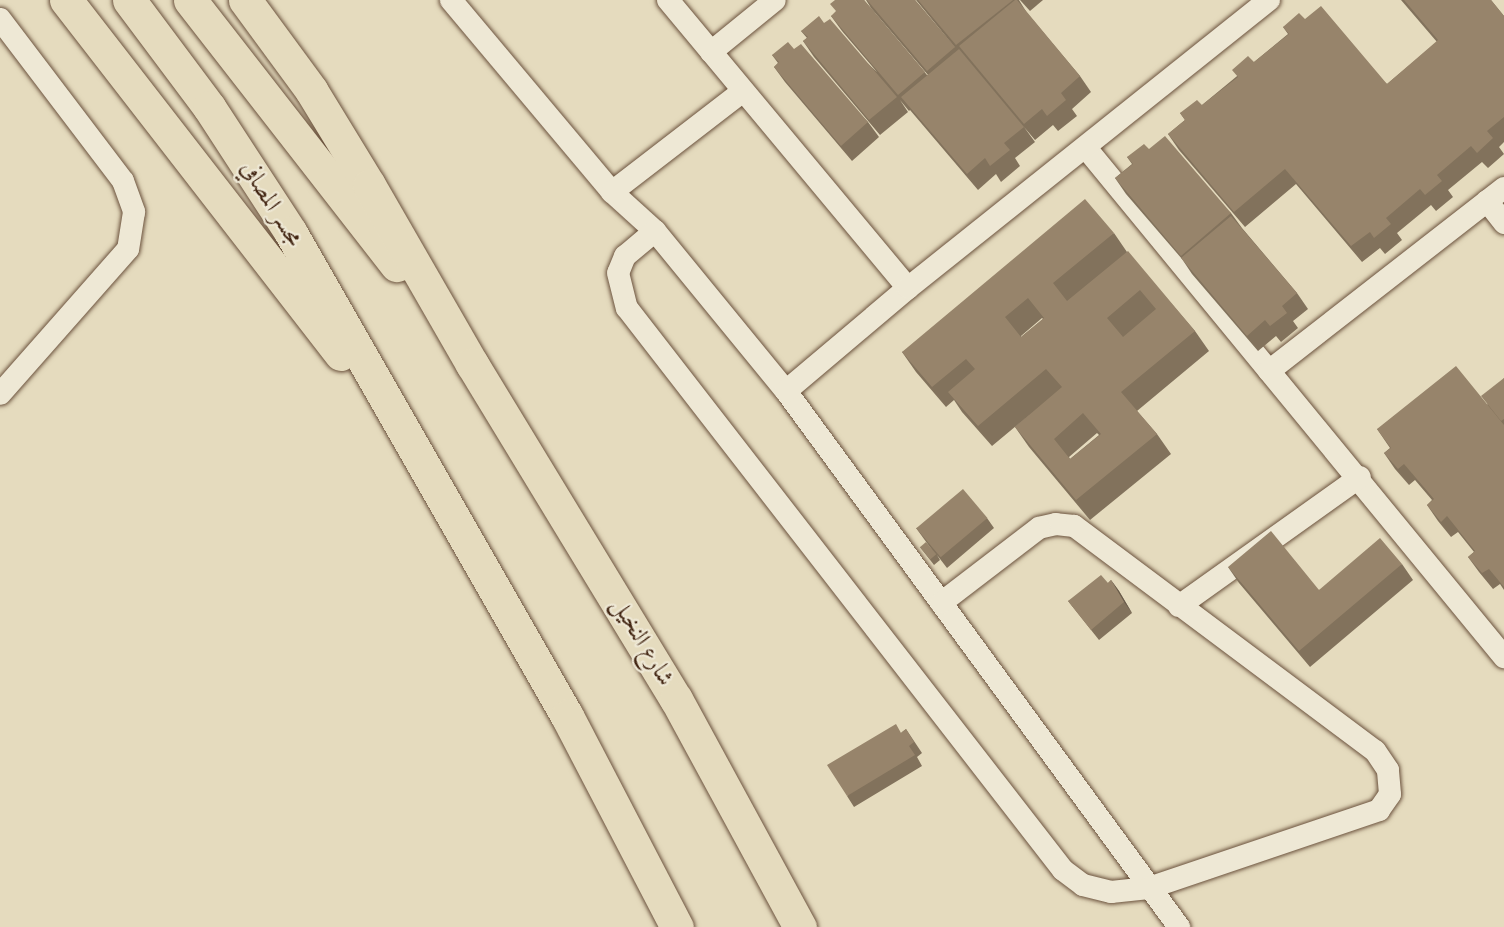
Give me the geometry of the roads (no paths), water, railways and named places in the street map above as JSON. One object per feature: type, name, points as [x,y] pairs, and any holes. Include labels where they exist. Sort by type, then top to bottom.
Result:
[{"type":"highway","points":[[66,0],[281,282],[395,421],[567,716],[677,927]]},
{"type":"highway","name":"مجسر المصافي","points":[[129,0],[209,107],[291,233],[395,421]]},
{"type":"highway","points":[[190,0],[472,364]]},
{"type":"highway","points":[[246,0],[311,90],[472,364]]},
{"type":"highway","name":"شارع النخيل","points":[[472,364],[676,699],[800,927]]},
{"type":"street","points":[[451,0],[612,192],[655,231],[786,391],[1179,927]]},
{"type":"street","points":[[668,0],[908,288]]},
{"type":"street","points":[[711,52],[775,0]]},
{"type":"street","points":[[786,391],[908,288],[1086,148],[1260,2]]},
{"type":"street","points":[[0,19],[123,181],[134,212],[128,249],[0,394]]},
{"type":"street","points":[[612,192],[743,91]]},
{"type":"street","points":[[1086,148],[1269,371],[1360,477],[1504,657]]},
{"type":"street","points":[[1269,371],[1495,194],[1504,223]]},
{"type":"street","points":[[655,231],[625,256],[618,273],[619,290],[627,308],[1063,870],[1083,885],[1111,892],[1149,888],[1379,810],[1390,794],[1388,770],[1375,751],[1074,526],[1056,524],[1040,528],[941,603]]},
{"type":"street","points":[[1179,606],[1360,477]]}]
